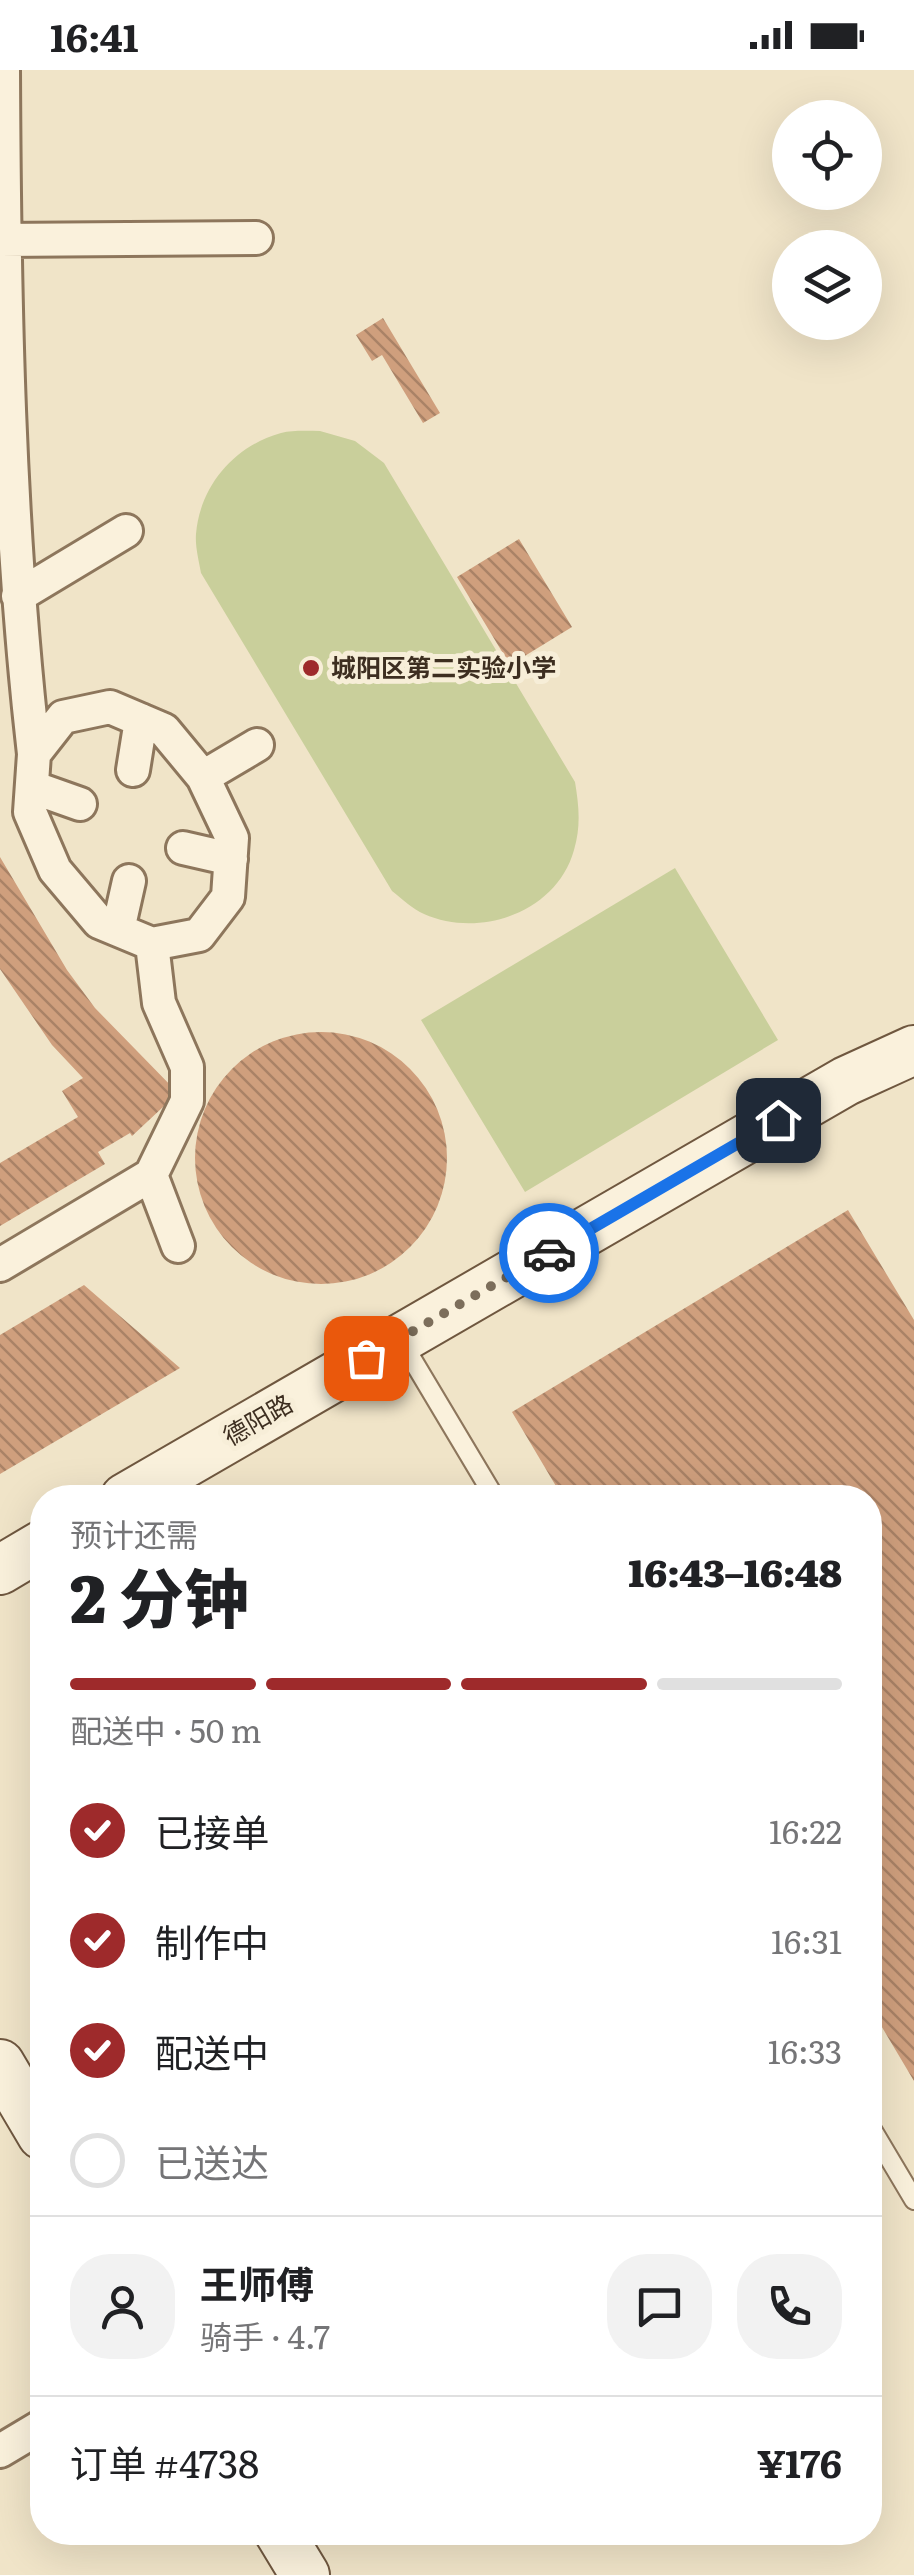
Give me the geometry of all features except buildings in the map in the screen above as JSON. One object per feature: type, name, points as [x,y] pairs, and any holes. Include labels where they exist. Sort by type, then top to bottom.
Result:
[{"type":"street","points":[[3,70],[6,478],[33,771],[30,812],[56,870],[99,922],[152,944],[200,935],[228,897],[232,838],[204,777],[164,730],[110,707],[63,716],[33,771]]},
{"type":"street","points":[[2,240],[256,238]]},
{"type":"street","points":[[18,596],[126,530]]},
{"type":"street","points":[[134,770],[140,720]]},
{"type":"street","points":[[204,777],[257,746]]},
{"type":"street","points":[[33,771],[80,804]]},
{"type":"street","points":[[183,848],[231,860]]},
{"type":"street","points":[[118,930],[129,881]]},
{"type":"street","points":[[0,1265],[151,1175],[187,1101],[187,1068],[159,1002],[152,944]]},
{"type":"street","name":"德阳路","points":[[147,1485],[846,1081],[914,1050]]},
{"type":"street","points":[[151,1175],[178,1246]]},
{"type":"street","points":[[0,1570],[30,1552]]},
{"type":"street","points":[[0,2064],[30,2115]]},
{"type":"street","points":[[0,2451],[30,2433]]},
{"type":"street","points":[[287,2545],[304,2575]]},
{"type":"lane","points":[[400,1338],[487,1485]]},
{"type":"lane","points":[[882,2146],[914,2200]]},
{"type":"green space","points":[[320,431],[355,441],[384,463],[575,782],[578,833],[565,872],[551,890],[514,915],[492,921],[446,921],[420,912],[392,891],[201,573],[196,539],[199,516],[222,470],[264,439],[286,432]]},
{"type":"green space","points":[[675,868],[778,1040],[525,1192],[421,1020]]},
{"type":"way so far","points":[[366,1358],[549,1253]]},
{"type":"place","name":"城阳区第二实验小学","points":[[311,668]]},
{"type":"route","points":[[549,1253],[778,1120]]}]
